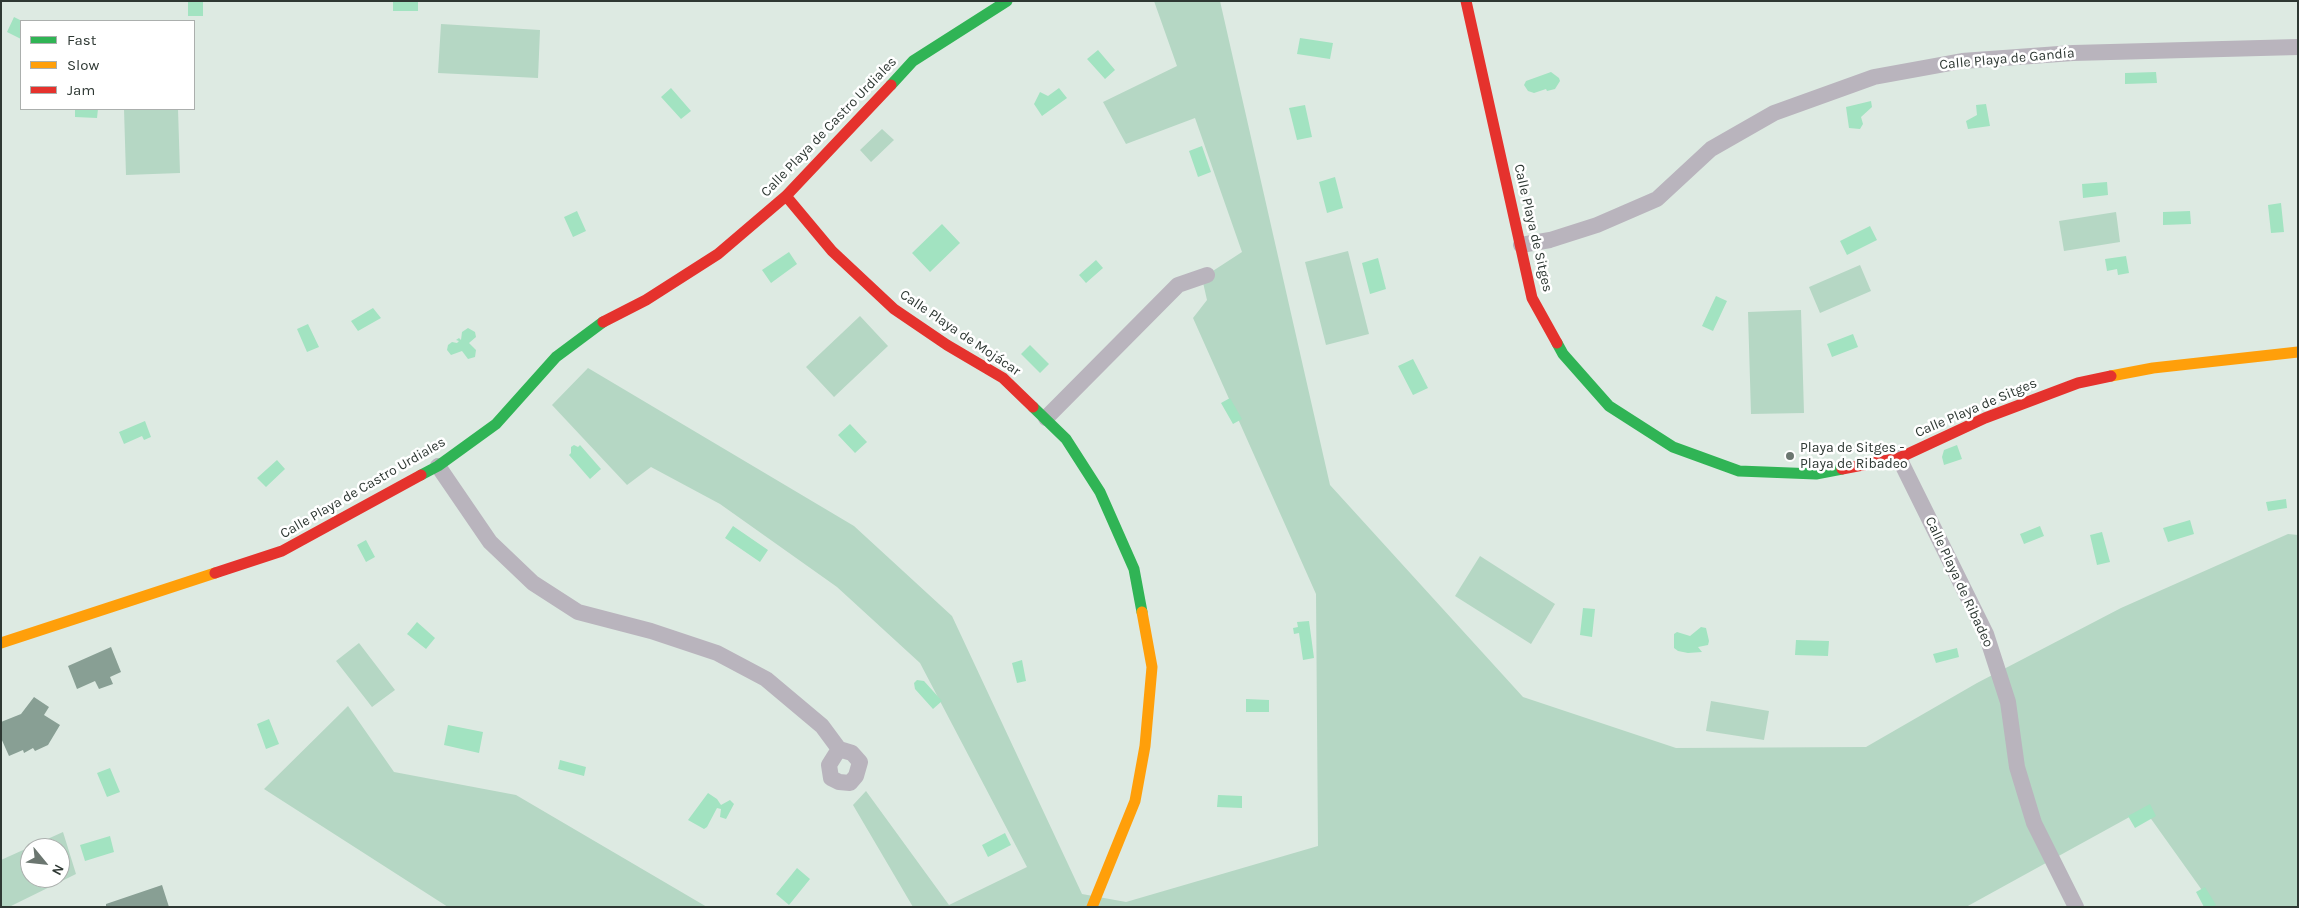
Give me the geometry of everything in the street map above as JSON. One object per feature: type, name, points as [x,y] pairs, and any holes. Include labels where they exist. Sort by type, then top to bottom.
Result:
[{"type":"street","name":"Calle Playa de Castro Urdiales","points":[[1,643],[282,551],[438,466],[496,424],[556,357],[602,322],[646,300],[718,254],[786,196],[913,61],[1007,1]]},
{"type":"street","name":"Calle Playa de Sitges","points":[[1466,1],[1532,298],[1563,354],[1609,406],[1673,447],[1739,471],[1816,474],[1899,458],[1985,418],[2078,383],[2153,368],[2298,352]]},
{"type":"street","name":"Calle Playa de Gandía","points":[[1521,245],[1550,240],[1597,225],[1657,199],[1711,149],[1774,113],[1874,78],[1962,61],[2073,53],[2298,47]]},
{"type":"street","name":"Calle Playa de Mojácar","points":[[786,196],[832,251],[894,309],[947,345],[1003,378],[1066,439],[1100,492],[1134,569],[1152,667],[1145,746],[1135,801],[1092,907]]},
{"type":"street","points":[[1046,418],[1178,285],[1207,275]]},
{"type":"street","name":"Calle Playa de Ribadeo","points":[[1899,458],[1986,634],[2008,702],[2017,767],[2034,823],[2076,907]]},
{"type":"street","points":[[438,466],[490,542],[533,583],[578,612],[651,631],[717,653],[766,679],[822,726],[839,750]]},
{"type":"shaded area","points":[[188,1],[203,1],[203,16],[188,16]]},
{"type":"shaded area","points":[[393,1],[418,1],[418,11],[393,11]]},
{"type":"shaded area","points":[[1154,1],[1220,1],[1330,485],[1523,697],[1676,748],[1866,747],[1977,683],[2121,608],[2288,534],[2298,535],[2298,907],[2214,907],[2144,809],[1966,907],[913,907],[853,805],[866,791],[949,905],[1027,867],[920,663],[837,587],[720,504],[651,467],[627,485],[552,405],[588,368],[854,526],[952,616],[1082,894],[1126,902],[1318,846],[1316,594],[1193,318],[1207,300],[1202,278],[1242,252],[1195,118],[1126,144],[1103,102],[1177,66]]},
{"type":"shaded area","points":[[14,17],[20,20],[20,38],[7,32]]},
{"type":"shaded area","points":[[441,24],[540,30],[538,78],[438,73]]},
{"type":"shaded area","points":[[1300,38],[1333,43],[1330,59],[1297,54]]},
{"type":"shaded area","points":[[1098,50],[1115,70],[1105,79],[1087,59]]},
{"type":"shaded area","points":[[1551,72],[1560,81],[1555,89],[1547,91],[1546,89],[1534,93],[1528,91],[1524,85],[1526,81]]},
{"type":"shaded area","points":[[2156,72],[2157,83],[2125,84],[2125,73]]},
{"type":"shaded area","points":[[671,88],[691,111],[681,119],[661,97]]},
{"type":"shaded area","points":[[1059,88],[1067,98],[1042,116],[1034,104],[1040,92],[1048,96]]},
{"type":"shaded area","points":[[1871,101],[1872,107],[1861,117],[1863,124],[1860,129],[1849,128],[1846,107]]},
{"type":"shaded area","points":[[1986,104],[1990,126],[1968,129],[1966,121],[1977,115],[1976,105]]},
{"type":"shaded area","points":[[1305,105],[1312,137],[1297,140],[1289,108]]},
{"type":"shaded area","points":[[75,110],[98,110],[97,118],[75,117]]},
{"type":"shaded area","points":[[124,110],[178,110],[180,173],[126,175]]},
{"type":"shaded area","points":[[882,129],[894,140],[871,162],[860,150]]},
{"type":"shaded area","points":[[1202,146],[1211,172],[1198,177],[1189,151]]},
{"type":"shaded area","points":[[1335,177],[1343,208],[1327,213],[1319,182]]},
{"type":"shaded area","points":[[2107,182],[2108,195],[2083,198],[2082,184]]},
{"type":"shaded area","points":[[2281,203],[2284,232],[2271,233],[2268,205]]},
{"type":"shaded area","points":[[577,211],[586,231],[573,237],[564,217]]},
{"type":"shaded area","points":[[2190,211],[2191,224],[2163,225],[2163,212]]},
{"type":"shaded area","points":[[2116,212],[2120,242],[2064,251],[2059,221]]},
{"type":"shaded area","points":[[942,224],[960,243],[930,272],[912,253]]},
{"type":"shaded area","points":[[1870,226],[1877,240],[1847,255],[1840,241]]},
{"type":"shaded area","points":[[1348,251],[1369,334],[1326,345],[1305,262]]},
{"type":"shaded area","points":[[789,252],[797,264],[771,283],[762,270]]},
{"type":"shaded area","points":[[2126,256],[2129,273],[2118,275],[2117,269],[2107,271],[2105,259]]},
{"type":"shaded area","points":[[1378,258],[1386,289],[1370,294],[1362,263]]},
{"type":"shaded area","points":[[1096,260],[1103,268],[1086,283],[1079,275]]},
{"type":"shaded area","points":[[1860,265],[1871,291],[1820,313],[1809,287]]},
{"type":"shaded area","points":[[1716,296],[1727,301],[1713,331],[1702,326]]},
{"type":"shaded area","points":[[373,308],[381,318],[358,331],[351,321]]},
{"type":"shaded area","points":[[1801,310],[1804,413],[1751,414],[1748,312]]},
{"type":"shaded area","points":[[860,316],[888,346],[834,397],[806,367]]},
{"type":"shaded area","points":[[308,324],[319,347],[307,352],[297,329]]},
{"type":"shaded area","points":[[468,328],[475,332],[476,337],[469,343],[476,350],[475,357],[468,359],[462,351],[451,355],[447,350],[448,345],[452,342],[457,343],[459,341],[456,340],[459,338],[461,340],[462,332]]},
{"type":"shaded area","points":[[1853,334],[1858,347],[1832,357],[1827,344]]},
{"type":"shaded area","points":[[1030,345],[1049,364],[1040,373],[1021,354]]},
{"type":"shaded area","points":[[1413,359],[1428,388],[1413,395],[1398,366]]},
{"type":"shaded area","points":[[1230,398],[1242,419],[1233,424],[1221,403]]},
{"type":"shaded area","points":[[145,421],[151,437],[144,440],[142,436],[124,444],[119,432]]},
{"type":"shaded area","points":[[850,424],[867,442],[855,453],[838,435]]},
{"type":"shaded area","points":[[574,445],[578,447],[580,445],[601,469],[590,479],[569,455],[571,447]]},
{"type":"shaded area","points":[[1957,445],[1962,459],[1944,465],[1942,457],[1944,450]]},
{"type":"shaded area","points":[[277,460],[285,469],[266,487],[257,478]]},
{"type":"shaded area","points":[[2286,499],[2287,508],[2268,511],[2266,502]]},
{"type":"shaded area","points":[[2190,520],[2194,534],[2168,542],[2163,528]]},
{"type":"shaded area","points":[[733,526],[768,550],[760,562],[725,538]]},
{"type":"shaded area","points":[[2040,526],[2044,536],[2024,544],[2020,534]]},
{"type":"shaded area","points":[[2102,532],[2110,562],[2097,565],[2090,535]]},
{"type":"shaded area","points":[[366,540],[375,557],[366,562],[357,545]]},
{"type":"shaded area","points":[[1480,556],[1555,604],[1531,644],[1455,596]]},
{"type":"shaded area","points":[[1583,608],[1595,609],[1592,637],[1580,635]]},
{"type":"shaded area","points":[[1309,621],[1314,658],[1303,660],[1299,633],[1294,634],[1293,628],[1298,627],[1297,622]]},
{"type":"shaded area","points":[[417,622],[435,638],[426,649],[407,634]]},
{"type":"shaded area","points":[[1701,627],[1706,628],[1709,641],[1708,645],[1698,647],[1702,652],[1688,653],[1674,648],[1674,634],[1677,632],[1690,636]]},
{"type":"shaded area","points":[[1796,640],[1829,641],[1828,656],[1795,655]]},
{"type":"shaded area","points":[[359,643],[395,690],[372,707],[336,661]]},
{"type":"shaded area","points":[[1957,648],[1959,657],[1936,663],[1933,654]]},
{"type":"shaded area","points":[[1022,660],[1026,681],[1017,683],[1012,663]]},
{"type":"shaded area","points":[[917,680],[924,681],[942,701],[933,709],[915,689],[914,683]]},
{"type":"shaded area","points":[[1246,699],[1269,700],[1269,712],[1246,712]]},
{"type":"shaded area","points":[[1711,701],[1769,711],[1764,740],[1706,731]]},
{"type":"shaded area","points":[[348,706],[394,772],[516,795],[707,907],[448,907],[264,789]]},
{"type":"shaded area","points":[[269,719],[279,744],[266,749],[257,724]]},
{"type":"shaded area","points":[[448,725],[483,732],[479,753],[444,745]]},
{"type":"shaded area","points":[[560,760],[586,767],[584,776],[558,769]]},
{"type":"shaded area","points":[[110,768],[120,792],[107,797],[97,773]]},
{"type":"shaded area","points":[[708,793],[717,799],[721,805],[730,800],[734,804],[726,819],[720,817],[721,809],[717,808],[704,829],[688,820]]},
{"type":"shaded area","points":[[1218,795],[1242,796],[1242,808],[1217,807]]},
{"type":"shaded area","points":[[2150,804],[2156,816],[2135,828],[2128,816]]},
{"type":"shaded area","points":[[63,832],[65,838],[50,838]]},
{"type":"shaded area","points":[[1005,833],[1011,845],[988,857],[982,845]]},
{"type":"shaded area","points":[[110,836],[114,852],[85,861],[80,845]]},
{"type":"shaded area","points":[[20,851],[20,888],[48,888],[9,907],[1,907],[1,860]]},
{"type":"shaded area","points":[[70,855],[76,874],[70,877]]},
{"type":"shaded area","points":[[797,868],[810,879],[789,905],[776,894]]},
{"type":"shaded area","points":[[2205,887],[2216,905],[2213,907],[2204,907],[2196,892]]},
{"type":"building","points":[[111,647],[121,672],[110,677],[113,684],[99,689],[95,681],[77,689],[68,666]]},
{"type":"building","points":[[34,697],[49,707],[44,715],[60,725],[48,745],[35,751],[33,748],[24,753],[23,750],[9,756],[1,738],[1,722],[21,714]]},
{"type":"building","points":[[162,885],[169,907],[106,907],[106,904]]},
{"type":"traffic: fast","points":[[891,85],[913,61],[1007,1]]},
{"type":"traffic: fast","points":[[421,475],[438,466],[496,424],[556,357],[603,322]]},
{"type":"traffic: fast","points":[[1557,343],[1563,354],[1609,406],[1673,447],[1739,471],[1816,474],[1842,469]]},
{"type":"traffic: fast","points":[[1033,407],[1066,439],[1100,492],[1134,569],[1142,612]]},
{"type":"traffic: slow","points":[[2111,376],[2153,368],[2298,352]]},
{"type":"traffic: slow","points":[[1,643],[215,573]]},
{"type":"traffic: slow","points":[[1092,907],[1135,801],[1145,746],[1152,667],[1142,612]]},
{"type":"traffic: jam","points":[[1466,1],[1532,298],[1557,343]]},
{"type":"traffic: jam","points":[[603,322],[646,300],[718,254],[786,196],[891,85]]},
{"type":"traffic: jam","points":[[786,196],[832,251],[894,309],[947,345],[1003,378],[1033,407]]},
{"type":"traffic: jam","points":[[1842,469],[1899,458],[1985,418],[2078,383],[2111,376]]},
{"type":"traffic: jam","points":[[215,573],[282,551],[421,475]]},
{"type":"place","name":"Playa de Sitges - Playa de Ribadeo","points":[[1790,456]]}]
